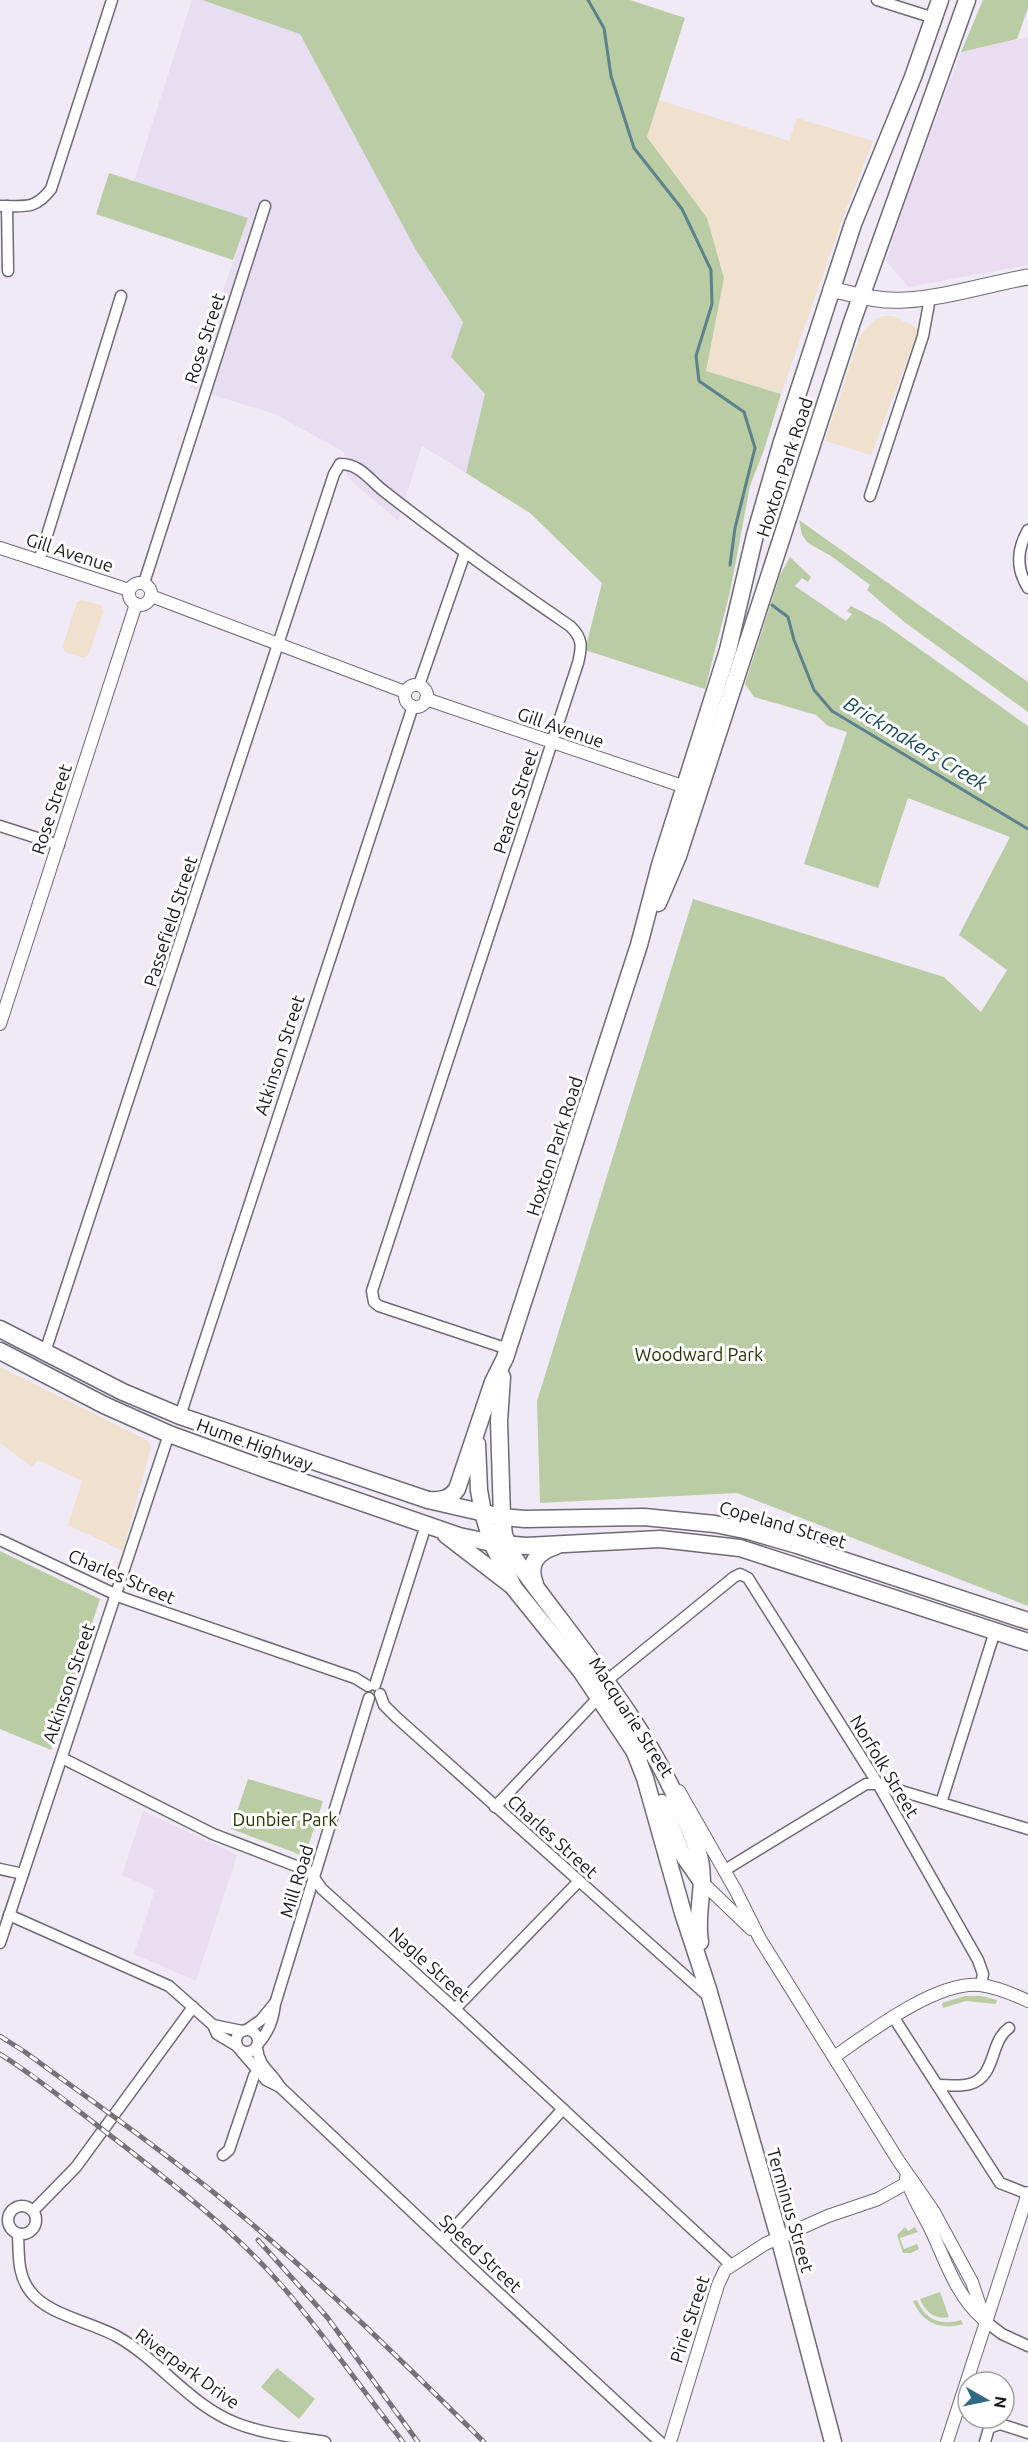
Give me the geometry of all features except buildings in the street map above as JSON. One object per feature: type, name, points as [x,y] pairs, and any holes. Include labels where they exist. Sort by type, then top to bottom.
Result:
[{"type":"main road","name":"Hoxton Park Road","points":[[695,791],[772,472],[853,224],[913,77],[940,0]]},
{"type":"main road","name":"Hoxton Park Road","points":[[428,1500],[442,1500],[456,1491],[483,1411],[506,1354],[639,945],[660,865],[695,791],[861,297],[967,0]]},
{"type":"main road","points":[[831,289],[861,297],[903,300],[930,297],[1028,277]]},
{"type":"main road","name":"Hume Highway","points":[[0,1329],[123,1392],[180,1416],[428,1500],[483,1513]]},
{"type":"main road","name":"Hume Highway","points":[[0,1351],[104,1405],[169,1434],[431,1527],[499,1543]]},
{"type":"main road","name":"Hoxton Park Road","points":[[499,1543],[502,1517],[499,1421],[506,1354]]},
{"type":"main road","name":"Hoxton Park Road","points":[[483,1411],[477,1450],[479,1490],[483,1513],[499,1543]]},
{"type":"main road","name":"Copeland Street","points":[[483,1513],[502,1517],[549,1520],[644,1517],[715,1524],[796,1545],[1028,1621]]},
{"type":"main road","points":[[431,1527],[514,1588]]},
{"type":"main road","name":"Copeland Street","points":[[499,1543],[560,1545],[660,1539],[740,1548],[1028,1642]]},
{"type":"main road","name":"Macquarie Street","points":[[499,1543],[514,1588],[602,1689],[656,1788],[681,1852],[702,1882]]},
{"type":"main road","name":"Macquarie Street","points":[[499,1543],[538,1591],[602,1689],[665,1773]]},
{"type":"main road","points":[[538,1591],[532,1574],[534,1561],[547,1549],[560,1545]]},
{"type":"main road","name":"Terminus Street","points":[[634,1749],[645,1778],[779,2237],[833,2442]]},
{"type":"main road","name":"Terminus Street","points":[[665,1773],[697,1847],[702,1882],[698,1927],[709,1994]]},
{"type":"street","points":[[8,271],[3,206],[30,205],[41,202],[51,189],[112,0]]},
{"type":"street","points":[[877,0],[934,18]]},
{"type":"street","name":"Rose Street","points":[[144,583],[266,206]]},
{"type":"street","points":[[39,561],[121,296]]},
{"type":"street","points":[[870,495],[923,336],[929,313],[930,297]]},
{"type":"street","name":"Pearce Street","points":[[325,501],[334,474],[340,464],[349,464],[361,469],[377,486],[465,554],[570,626],[581,640],[582,648],[552,744],[373,1285],[372,1296],[374,1302],[380,1306],[506,1354]]},
{"type":"street","name":"Passefield Street","points":[[45,1352],[325,501]]},
{"type":"street","points":[[1028,530],[1019,553],[1020,568],[1028,588]]},
{"type":"street","name":"Gill Avenue","points":[[0,548],[129,590]]},
{"type":"street","points":[[419,685],[465,554]]},
{"type":"street","points":[[137,583],[144,583],[150,589],[151,596],[144,604],[136,604],[129,597],[129,590],[137,583]]},
{"type":"street","points":[[151,596],[405,692]]},
{"type":"street","name":"Rose Street","points":[[0,1024],[136,604]]},
{"type":"street","points":[[405,692],[411,686],[419,685]]},
{"type":"street","points":[[405,692],[406,701],[413,706],[423,704],[426,699],[425,691],[419,685]]},
{"type":"street","name":"Gill Avenue","points":[[426,699],[552,744],[695,791]]},
{"type":"street","name":"Atkinson Street","points":[[180,1416],[413,706]]},
{"type":"street","points":[[0,826],[59,845]]},
{"type":"street","name":"Atkinson Street","points":[[0,1943],[169,1434]]},
{"type":"street","name":"Mill Road","points":[[258,2046],[273,2020],[274,2004],[373,1691],[431,1527]]},
{"type":"street","name":"Charles Street","points":[[0,1540],[117,1595],[354,1678],[373,1691],[396,1717],[495,1807],[709,1994]]},
{"type":"street","name":"Norfolk Street","points":[[602,1689],[734,1576],[740,1574],[748,1578],[878,1784],[978,1960],[983,1974],[981,1985]]},
{"type":"street","points":[[941,1803],[995,1631]]},
{"type":"street","points":[[495,1807],[602,1689]]},
{"type":"street","name":"Nagle Street","points":[[62,1758],[213,1834],[309,1871],[322,1889],[731,2265]]},
{"type":"street","name":"Macquarie Street","points":[[665,1773],[686,1801],[760,1939],[910,2181],[934,2212],[972,2282],[985,2321]]},
{"type":"street","points":[[725,1870],[866,1784],[878,1784],[1028,1829]]},
{"type":"street","points":[[0,1869],[23,1874]]},
{"type":"street","points":[[455,2009],[579,1881]]},
{"type":"street","name":"Macquarie Street","points":[[702,1882],[760,1939]]},
{"type":"street","name":"Speed Street","points":[[9,1915],[169,1986],[213,2025],[217,2034],[239,2049],[257,2072],[280,2087],[660,2442]]},
{"type":"street","points":[[834,2057],[938,1992],[959,1986],[981,1985],[1025,1999]]},
{"type":"street","name":"Mill Road","points":[[245,2030],[261,2020],[274,2004]]},
{"type":"street","points":[[33,2211],[76,2167],[193,2007]]},
{"type":"street","points":[[894,2018],[1000,2183],[1028,2193],[947,2442]]},
{"type":"street","points":[[213,2025],[245,2030]]},
{"type":"street","points":[[937,2085],[968,2085],[983,2076],[989,2068],[998,2041],[1009,2028]]},
{"type":"street","points":[[245,2030],[236,2038],[239,2049],[251,2052],[258,2046]]},
{"type":"street","name":"Speed Street","points":[[245,2030],[257,2034],[261,2065],[275,2077],[280,2087]]},
{"type":"street","points":[[224,2155],[229,2150],[257,2072]]},
{"type":"street","points":[[443,2241],[563,2109]]},
{"type":"street","name":"Pirie Street","points":[[670,2442],[718,2285],[725,2270],[779,2237],[828,2216],[878,2199],[910,2181]]},
{"type":"street","points":[[17,2206],[26,2206],[33,2211],[36,2219],[34,2228],[27,2233],[18,2234],[10,2229],[4,2213],[17,2206]]},
{"type":"street","name":"Riverpark Drive","points":[[18,2234],[20,2270],[31,2293],[43,2304],[91,2324],[134,2347],[222,2417],[250,2428],[325,2442]]},
{"type":"street","points":[[985,2321],[1000,2333],[1028,2346]]},
{"type":"street","points":[[985,2442],[989,2428],[1000,2424],[1028,2433]]},
{"type":"shaded area","points":[[192,0],[202,0],[300,33],[463,322],[451,357],[485,394],[466,473],[422,446],[398,521],[347,477],[344,452],[275,414],[190,388],[248,218],[134,181]]},
{"type":"shaded area","points":[[1028,37],[1028,265],[909,287],[886,261],[905,201],[961,52]]},
{"type":"shaded area","points":[[659,100],[789,141],[797,118],[873,141],[845,212],[781,394],[705,371],[724,278],[707,218],[647,137]]},
{"type":"shaded area","points":[[883,316],[893,316],[919,329],[871,455],[825,441],[860,335],[875,320]]},
{"type":"shaded area","points":[[82,600],[101,605],[103,612],[89,654],[83,658],[65,652],[63,646],[77,602]]},
{"type":"shaded area","points":[[0,1367],[148,1441],[151,1447],[123,1551],[68,1525],[82,1481],[38,1460],[32,1467],[0,1443]]},
{"type":"shaded area","points":[[143,1811],[237,1855],[196,1981],[134,1954],[155,1890],[122,1875]]},
{"type":"green space","points":[[202,0],[630,0],[685,18],[647,137],[707,218],[724,278],[706,371],[781,394],[750,486],[730,592],[705,689],[585,650],[602,583],[530,513],[466,473],[485,394],[451,357],[463,322],[416,250],[300,34]]},
{"type":"green space","points":[[983,0],[1028,0],[1028,8],[1017,39],[961,52]]},
{"type":"green space","points":[[109,173],[248,218],[233,260],[96,214]]},
{"type":"green space","points":[[799,520],[1028,682],[1028,712],[903,621],[867,590],[870,585],[831,556],[808,543],[802,535]]},
{"type":"green space","name":"Woodward Park","points":[[790,557],[811,577],[808,582],[802,578],[795,586],[846,621],[852,614],[847,611],[851,606],[883,623],[1028,726],[1028,1606],[737,1493],[540,1503],[537,1401],[693,899],[944,977],[981,1012],[1007,970],[959,935],[1010,837],[908,798],[878,888],[804,864],[847,732],[828,726],[816,715],[754,697],[745,684],[780,575]]},
{"type":"green space","points":[[0,1551],[100,1599],[51,1750],[0,1729]]},
{"type":"green space","name":"Dunbier Park","points":[[248,1779],[323,1801],[306,1853],[301,1855],[231,1829]]},
{"type":"green space","points":[[965,1996],[981,1996],[997,2000],[996,2004],[966,2001],[943,2008],[942,2003]]},
{"type":"green space","points":[[905,2227],[908,2231],[915,2227],[918,2232],[900,2238],[904,2249],[917,2244],[919,2249],[911,2253],[903,2253],[897,2235]]},
{"type":"green space","points":[[940,2292],[949,2317],[944,2318],[931,2314],[920,2299]]},
{"type":"green space","points":[[917,2300],[929,2317],[940,2322],[961,2320],[963,2324],[940,2326],[927,2320],[913,2301]]},
{"type":"green space","points":[[277,2368],[315,2399],[299,2419],[261,2387]]},
{"type":"waterway","name":"Brickmakers Creek","points":[[588,0],[604,28],[611,76],[634,148],[682,209],[711,270],[712,304],[696,356],[699,381],[744,412],[755,448],[735,528],[730,565]]},
{"type":"waterway","name":"Brickmakers Creek","points":[[772,605],[788,617],[794,640],[814,690],[832,711],[1028,829]]},
{"type":"railway","points":[[0,2036],[146,2140],[253,2225],[354,2316],[484,2442]]},
{"type":"railway","points":[[0,2054],[47,2087],[166,2179],[247,2248],[299,2306],[403,2442]]},
{"type":"railway","points":[[258,2240],[327,2317],[418,2442]]}]
